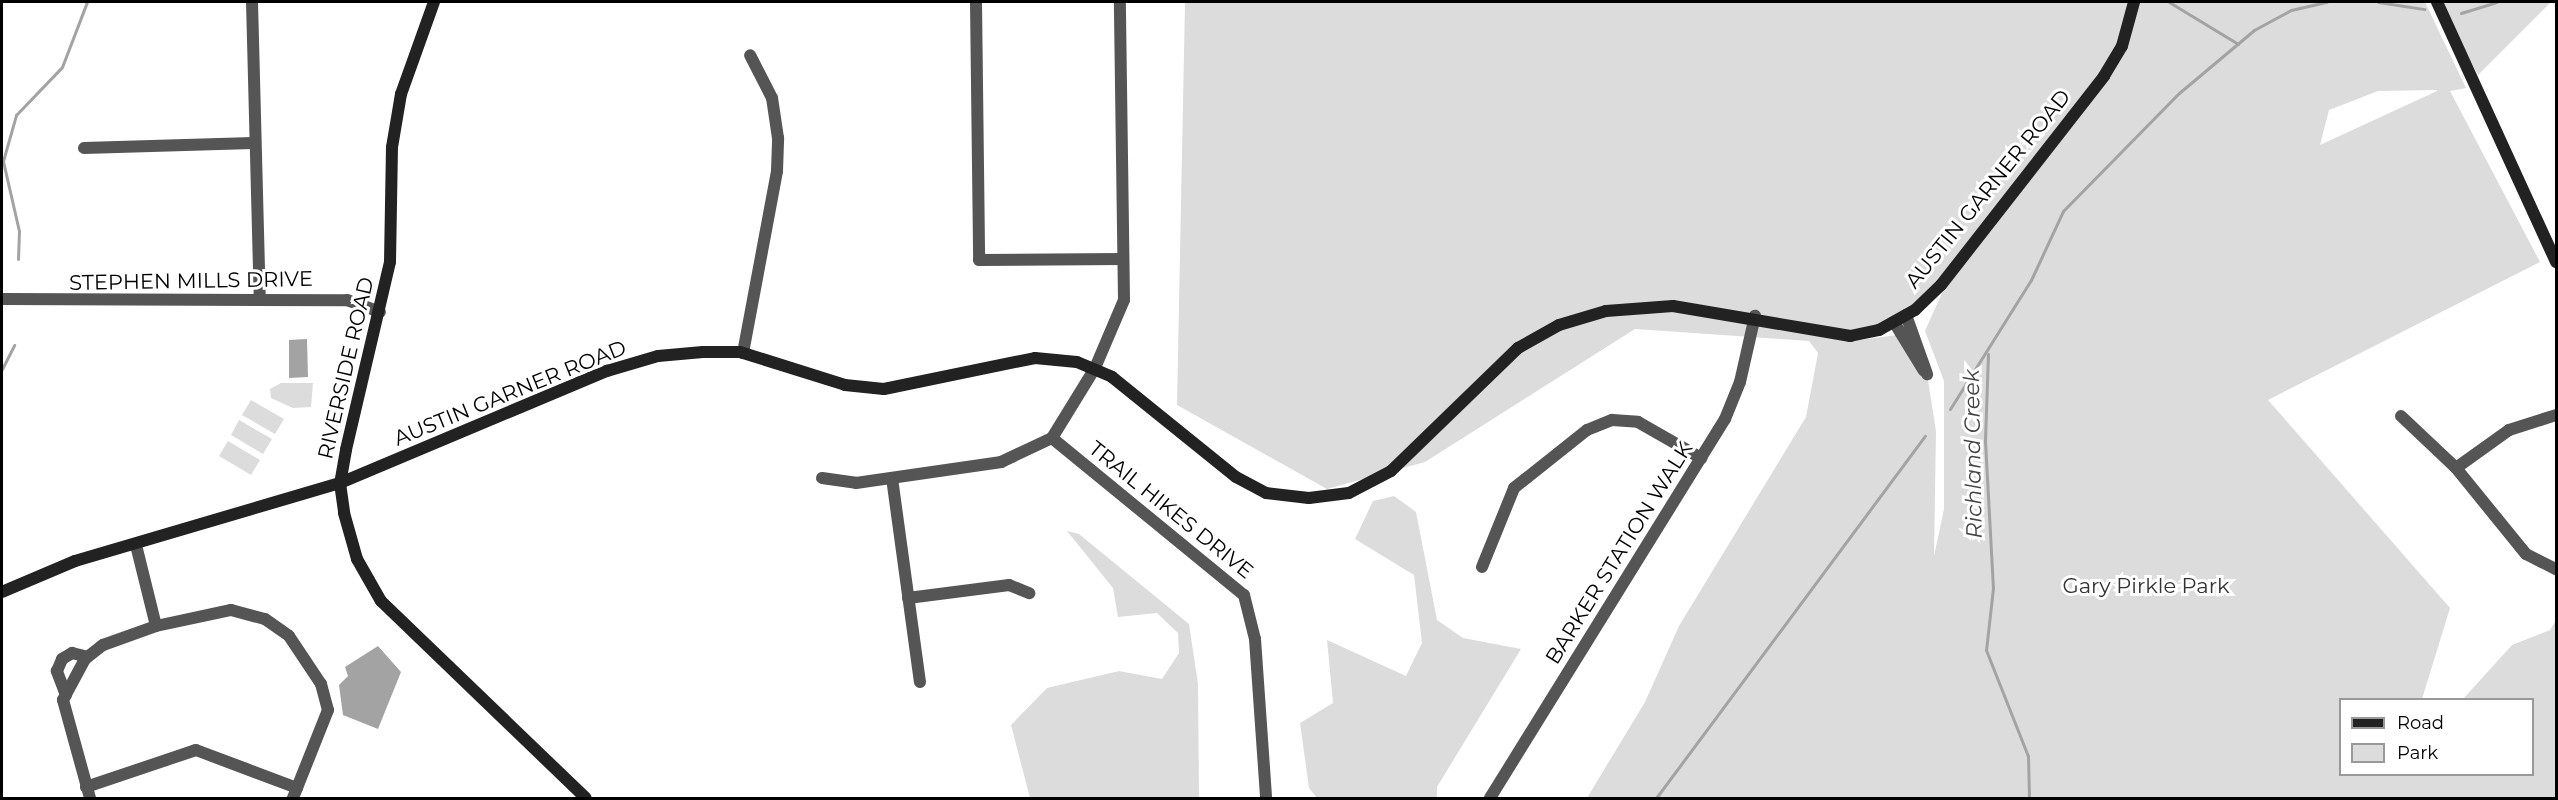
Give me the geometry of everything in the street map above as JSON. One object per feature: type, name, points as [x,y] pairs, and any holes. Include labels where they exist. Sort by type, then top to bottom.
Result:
[{"type":"street","points":[[252,2],[253,143],[260,299]]},
{"type":"street","name":"RIVERSIDE ROAD","points":[[434,2],[395,126],[390,262],[340,483],[357,560],[381,601],[585,798]]},
{"type":"street","points":[[976,2],[979,260],[1123,259]]},
{"type":"street","points":[[822,478],[856,483],[1001,462],[1052,438],[1095,368],[1124,300],[1120,2]]},
{"type":"street","name":"AUSTIN GARNER ROAD","points":[[2,592],[75,561],[136,545],[340,483],[607,371],[658,356],[743,353],[844,385],[884,389],[1035,358],[1095,368],[1236,477],[1266,493],[1322,498],[1349,493],[1390,471],[1518,348],[1559,325],[1645,305],[1755,316],[1850,336],[1894,322],[1906,315],[1941,285],[2104,76],[2122,46],[2134,2]]},
{"type":"street","points":[[2437,2],[2556,262]]},
{"type":"street","points":[[743,353],[778,138],[772,98],[750,55]]},
{"type":"street","points":[[84,148],[253,143]]},
{"type":"street","name":"STEPHEN MILLS DRIVE","points":[[2,299],[347,300],[380,312]]},
{"type":"street","points":[[1894,322],[1927,374],[1906,315]]},
{"type":"street","name":"BARKER STATION WALK","points":[[1490,798],[1701,458],[1740,382],[1755,316]]},
{"type":"street","points":[[2456,468],[2510,430],[2556,415]]},
{"type":"street","points":[[2401,416],[2456,468],[2526,554],[2556,569]]},
{"type":"street","points":[[1482,567],[1514,488],[1587,430],[1612,420],[1638,422],[1701,458]]},
{"type":"street","name":"TRAIL HIKES DRIVE","points":[[1052,438],[1244,595],[1255,639],[1266,798]]},
{"type":"street","points":[[891,478],[920,682]]},
{"type":"street","points":[[136,545],[156,626]]},
{"type":"street","points":[[908,598],[1009,585],[1029,593]]},
{"type":"street","points":[[66,695],[88,657],[103,645],[156,626],[231,610],[265,619],[289,636],[314,669],[328,710],[295,793],[225,756],[196,750],[88,793],[66,695],[57,671],[62,659],[72,653],[88,657]]},
{"type":"green space","name":"Gary Pirkle Park","points":[[1185,2],[2425,2],[2466,88],[2450,91],[2540,262],[2268,400],[2450,608],[2422,698],[2339,698],[2339,776],[2534,776],[2534,698],[2464,698],[2512,645],[2550,630],[2556,620],[2556,798],[1587,798],[1645,702],[1679,626],[1806,417],[1818,353],[1809,341],[1635,329],[1425,462],[1327,489],[1177,405]],"holes":[[[2378,91],[2437,91],[2320,145],[2329,110]],[[1942,293],[1925,331],[1944,381],[1944,509],[1934,556],[1936,431],[1927,374],[1897,335],[1860,340]]]},
{"type":"green space","points":[[2439,2],[2551,2],[2478,75]]},
{"type":"green space","points":[[281,383],[313,383],[311,407],[293,408],[271,398],[270,389]]},
{"type":"green space","points":[[251,400],[284,419],[275,434],[242,415]]},
{"type":"green space","points":[[239,420],[272,439],[263,454],[231,435]]},
{"type":"green space","points":[[228,441],[260,460],[251,475],[219,456]]},
{"type":"green space","points":[[1394,496],[1416,512],[1437,620],[1463,638],[1521,649],[1437,787],[1437,798],[1317,798],[1309,788],[1300,723],[1333,703],[1327,640],[1406,676],[1422,643],[1414,575],[1355,539],[1373,501]]},
{"type":"green space","points":[[1067,531],[1079,534],[1189,624],[1198,684],[1199,798],[1030,798],[1011,725],[1047,688],[1119,671],[1162,679],[1179,653],[1178,633],[1157,613],[1118,617],[1113,588]]},
{"type":"shaded area","points":[[307,339],[308,377],[289,378],[289,340]]},
{"type":"shaded area","points":[[378,646],[401,672],[378,729],[343,715],[339,685],[348,676],[345,667]]},
{"type":"waterway","points":[[18,259],[19,231],[3,161],[16,115],[62,67],[87,2]]},
{"type":"waterway","points":[[2169,2],[2238,44]]},
{"type":"waterway","name":"Richland Creek","points":[[1950,409],[2031,280],[2063,211],[2179,93],[2254,30],[2291,10],[2327,2]]},
{"type":"waterway","name":"Richland Creek","points":[[2378,2],[2424,9]]},
{"type":"waterway","name":"Richland Creek","points":[[2461,13],[2496,2]]},
{"type":"waterway","points":[[2,369],[14,345]]},
{"type":"waterway","name":"Richland Creek","points":[[1988,354],[1985,441],[1993,588],[1986,650],[2028,756],[2029,798]]},
{"type":"waterway","points":[[1656,798],[1925,436]]}]
